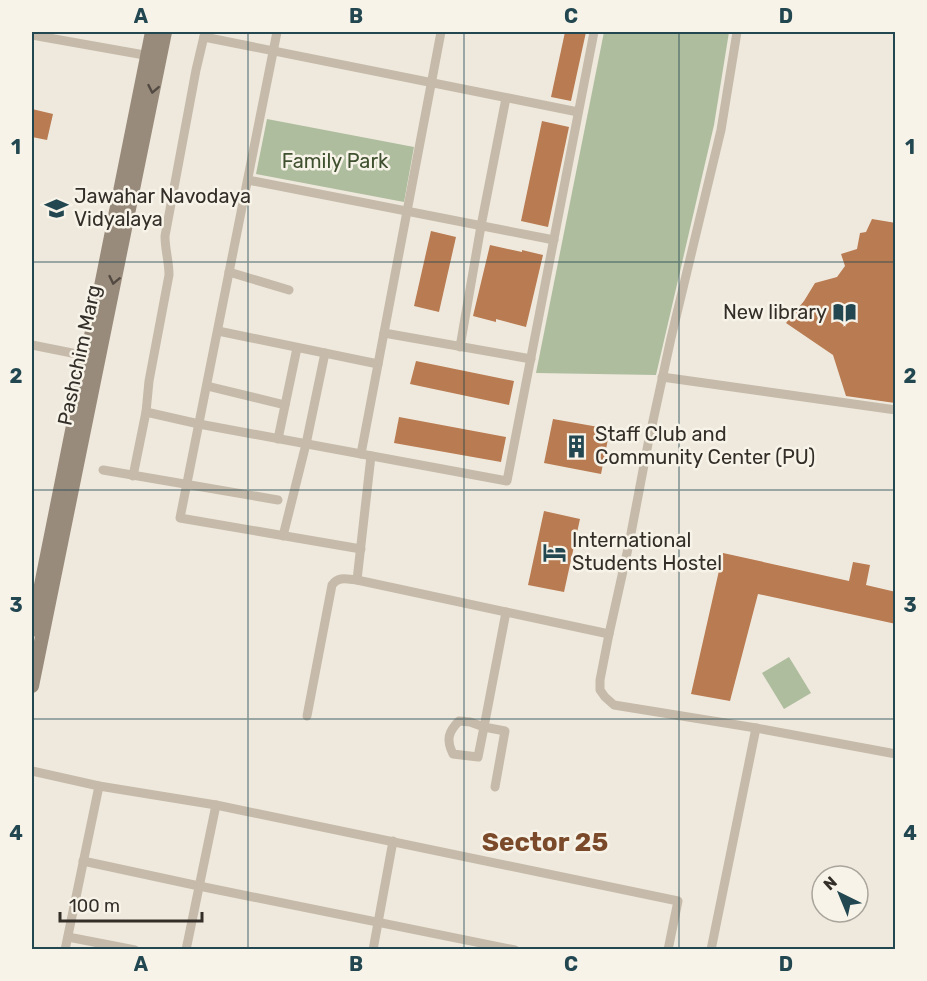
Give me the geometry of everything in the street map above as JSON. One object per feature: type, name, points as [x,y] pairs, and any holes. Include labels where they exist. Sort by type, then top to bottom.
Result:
[{"type":"main road","points":[[32,630],[87,356],[153,57],[152,32]]},
{"type":"main road","name":"Pashchim Marg","points":[[32,686],[153,57],[165,32]]},
{"type":"street","points":[[277,32],[180,518],[361,549]]},
{"type":"street","points":[[361,454],[441,32]]},
{"type":"street","points":[[146,412],[199,424],[507,481],[594,32]]},
{"type":"street","points":[[737,32],[721,130],[662,377],[609,634],[600,690],[614,705],[896,754]]},
{"type":"street","points":[[134,476],[146,412],[149,381],[170,275],[165,236],[204,34],[273,51],[578,112]]},
{"type":"street","points":[[32,35],[153,57]]},
{"type":"street","points":[[460,347],[506,98]]},
{"type":"street","points":[[248,180],[554,240]]},
{"type":"street","points":[[229,272],[289,290]]},
{"type":"street","points":[[218,331],[378,364]]},
{"type":"street","points":[[384,333],[531,359]]},
{"type":"street","points":[[32,345],[87,356]]},
{"type":"street","points":[[278,439],[297,348]]},
{"type":"street","points":[[284,536],[325,353]]},
{"type":"street","points":[[662,377],[896,410]]},
{"type":"street","points":[[207,386],[285,405]]},
{"type":"street","points":[[357,580],[371,456]]},
{"type":"street","points":[[103,470],[278,500]]},
{"type":"street","points":[[307,717],[332,585],[340,578],[609,634]]},
{"type":"street","points":[[495,787],[505,731],[484,727],[470,722],[459,721],[449,734],[449,746],[453,754],[478,757],[484,727],[506,612]]},
{"type":"street","points":[[711,950],[756,728]]},
{"type":"street","points":[[32,771],[99,786],[216,806],[678,901],[668,950]]},
{"type":"street","points":[[65,950],[99,786]]},
{"type":"street","points":[[186,950],[216,806]]},
{"type":"street","points":[[373,950],[393,842]]},
{"type":"street","points":[[83,861],[515,950]]},
{"type":"street","points":[[68,937],[135,950]]},
{"type":"green space","points":[[604,32],[729,32],[714,125],[656,375],[536,373]]},
{"type":"green space","name":"Family Park","points":[[267,119],[414,147],[404,202],[256,174]]},
{"type":"green space","points":[[789,657],[811,693],[784,709],[762,673]]},
{"type":"building","points":[[565,32],[586,32],[571,101],[551,97]]},
{"type":"building","points":[[32,109],[53,114],[47,140],[32,137]]},
{"type":"building","points":[[542,121],[569,127],[548,227],[521,221]]},
{"type":"building","name":"New library","points":[[872,219],[896,223],[895,403],[846,396],[833,355],[786,323],[815,283],[837,277],[845,266],[841,254],[857,249],[860,233],[866,232]]},
{"type":"building","points":[[431,231],[456,237],[439,312],[414,306]]},
{"type":"building","points":[[490,245],[543,255],[526,327],[473,316]]},
{"type":"building","points":[[416,361],[514,381],[509,405],[410,384]]},
{"type":"building","points":[[399,417],[506,437],[501,462],[394,443]]},
{"type":"building","name":"Staff Club and Community Center (PU)","points":[[553,419],[610,429],[601,474],[544,463]]},
{"type":"building","name":"International Students Hostel","points":[[544,511],[580,519],[564,592],[528,585]]},
{"type":"building","points":[[723,553],[849,581],[853,562],[870,565],[866,585],[896,592],[896,624],[758,594],[730,701],[691,694]]},
{"type":"place","name":"Jawahar Navodaya Vidyalaya","points":[[56,208]]},
{"type":"place","name":"New library","points":[[845,312]]},
{"type":"place","name":"Staff Club and Community Center (PU)","points":[[577,446]]},
{"type":"place","name":"International Students Hostel","points":[[554,552]]},
{"type":"district","name":"Sector 25","points":[[545,842]]}]
